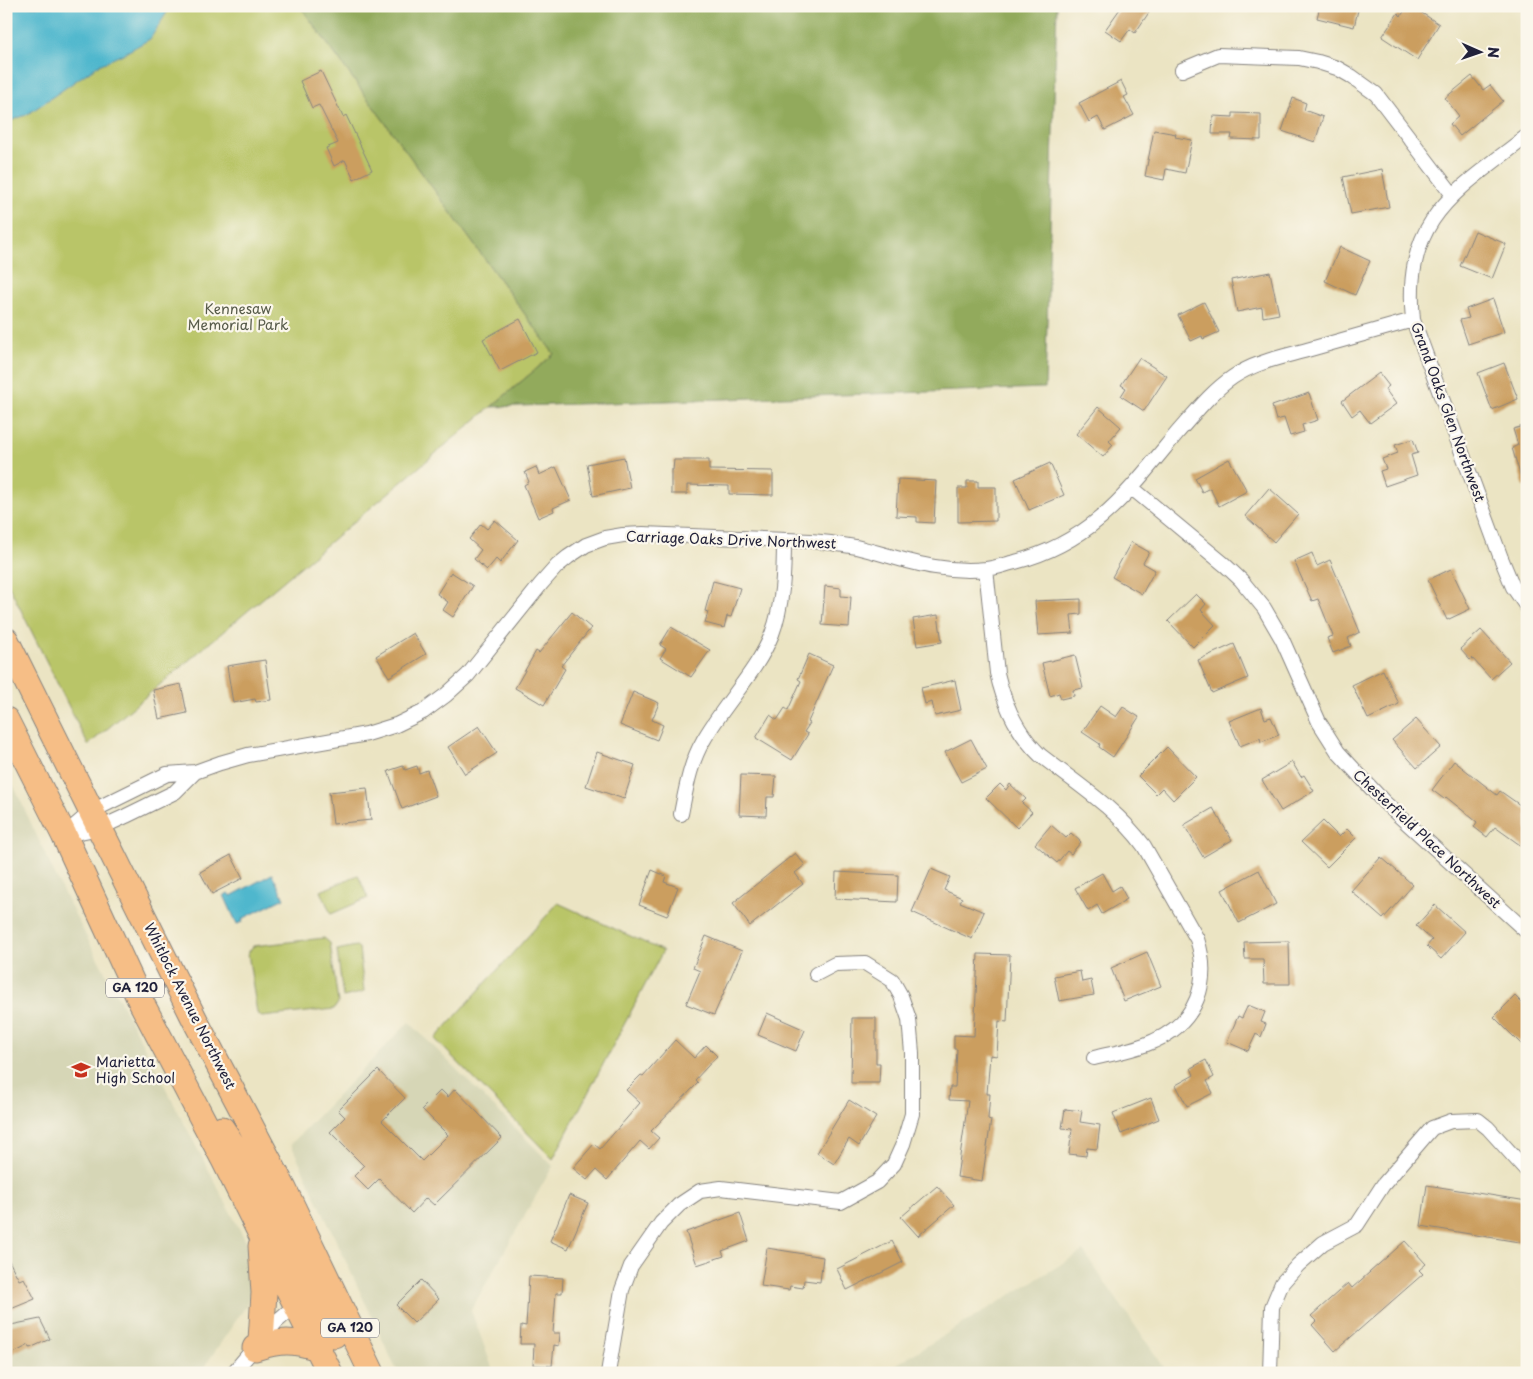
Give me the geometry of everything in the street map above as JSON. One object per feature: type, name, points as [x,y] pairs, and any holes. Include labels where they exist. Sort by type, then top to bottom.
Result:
[{"type":"highway","name":"Whitlock Avenue Northwest","points":[[6,640],[198,1026],[280,1181],[312,1293],[318,1348],[330,1373]]},
{"type":"highway","name":"Whitlock Avenue Northwest","points":[[6,720],[64,835],[141,1002],[258,1228],[312,1293],[372,1373]]},
{"type":"highway","points":[[186,1087],[214,1118],[243,1158],[256,1180],[353,1373]]},
{"type":"highway","points":[[258,1228],[264,1275],[258,1344],[287,1341],[299,1342],[318,1348]]},
{"type":"street","points":[[1182,70],[1218,55],[1299,58],[1337,68],[1376,94],[1452,195]]},
{"type":"street","name":"Grand Oaks Glen Northwest","points":[[1527,136],[1452,195],[1432,219],[1420,244],[1412,273],[1411,288],[1413,320],[1501,558],[1513,587],[1527,606]]},
{"type":"street","name":"Carriage Oaks Drive Northwest","points":[[195,772],[248,755],[366,734],[396,725],[423,712],[468,675],[540,584],[557,566],[586,545],[605,538],[623,535],[835,543],[931,567],[962,569],[986,569],[1032,557],[1069,541],[1104,516],[1132,488],[1204,402],[1219,388],[1243,371],[1260,363],[1413,320]]},
{"type":"street","name":"Chesterfield Place Northwest","points":[[1132,488],[1225,565],[1241,580],[1264,608],[1282,639],[1319,722],[1338,752],[1384,802],[1527,932]]},
{"type":"street","points":[[681,814],[688,779],[695,756],[703,740],[763,652],[772,634],[784,571],[784,540]]},
{"type":"street","points":[[986,569],[997,672],[1012,718],[1029,745],[1114,812],[1135,834],[1144,846],[1197,939],[1202,953],[1203,976],[1201,989],[1189,1013],[1175,1028],[1153,1042],[1094,1058]]},
{"type":"street","points":[[64,835],[96,820],[175,792],[195,772]]},
{"type":"street","points":[[64,835],[96,820],[167,774],[195,772]]},
{"type":"street","points":[[608,1373],[622,1290],[631,1266],[662,1223],[680,1205],[700,1191],[721,1188],[841,1202],[877,1182],[894,1164],[903,1144],[912,1114],[912,1053],[908,1019],[901,996],[892,980],[865,962],[835,964],[816,974]]},
{"type":"street","points":[[1270,1373],[1272,1308],[1282,1283],[1298,1264],[1322,1242],[1357,1226],[1383,1185],[1432,1128],[1451,1121],[1478,1120],[1488,1128],[1527,1171]]},
{"type":"street","points":[[233,1373],[276,1322],[312,1293]]},
{"type":"shaded area","name":"Marietta High School","points":[[6,769],[60,886],[252,1253],[255,1273],[246,1306],[200,1373],[6,1373]]},
{"type":"shaded area","points":[[409,1022],[553,1166],[471,1310],[494,1373],[398,1373],[291,1144]]},
{"type":"shaded area","points":[[1083,1251],[1168,1373],[896,1373],[892,1367]]},
{"type":"green space","name":"Kennesaw Memorial Park","points":[[6,6],[300,6],[554,354],[88,745],[6,580]]},
{"type":"green space","points":[[300,6],[1057,6],[1045,388],[491,407],[554,354]]},
{"type":"green space","points":[[358,875],[368,898],[331,914],[321,891]]},
{"type":"green space","points":[[558,903],[663,951],[553,1159],[435,1039]]},
{"type":"green space","points":[[324,938],[330,943],[338,1003],[334,1009],[262,1017],[257,1013],[248,953],[253,946]]},
{"type":"green space","points":[[356,946],[359,948],[364,991],[343,997],[337,950]]},
{"type":"water","points":[[6,6],[171,6],[150,39],[97,66],[28,114],[6,123]]},
{"type":"water","points":[[272,874],[284,898],[242,919],[243,922],[237,924],[224,895],[229,893],[231,896]]},
{"type":"building","points":[[1122,6],[1144,6],[1150,11],[1135,33],[1130,29],[1121,41],[1105,30]]},
{"type":"building","points":[[1320,6],[1359,6],[1354,27],[1317,18]]},
{"type":"building","points":[[1408,6],[1411,6],[1439,24],[1417,60],[1382,37],[1398,13],[1401,16]]},
{"type":"building","points":[[321,71],[343,117],[346,115],[372,170],[354,179],[345,160],[334,166],[326,148],[338,143],[319,105],[312,108],[300,81]]},
{"type":"building","points":[[1472,76],[1483,90],[1490,85],[1503,101],[1460,136],[1450,124],[1459,116],[1445,98]]},
{"type":"building","points":[[1121,81],[1128,95],[1124,97],[1134,115],[1105,130],[1098,117],[1089,122],[1079,103]]},
{"type":"building","points":[[1293,98],[1306,103],[1304,110],[1323,117],[1315,142],[1282,131]]},
{"type":"building","points":[[1233,113],[1261,114],[1261,140],[1231,139],[1232,134],[1212,134],[1213,116],[1233,117]]},
{"type":"building","points":[[1154,130],[1176,134],[1175,137],[1192,140],[1185,173],[1166,169],[1164,180],[1145,176]]},
{"type":"building","points":[[1382,169],[1389,207],[1351,214],[1343,177]]},
{"type":"building","points":[[1475,231],[1506,244],[1492,279],[1460,266]]},
{"type":"building","points":[[1340,247],[1370,261],[1355,295],[1325,281]]},
{"type":"building","points":[[1270,272],[1279,314],[1263,317],[1262,307],[1237,312],[1231,280]]},
{"type":"building","points":[[1493,299],[1504,332],[1468,344],[1460,320],[1469,318],[1466,309]]},
{"type":"building","points":[[1204,302],[1219,332],[1203,339],[1202,336],[1191,341],[1178,315]]},
{"type":"building","points":[[520,319],[537,352],[500,371],[483,339]]},
{"type":"building","points":[[1139,358],[1167,376],[1144,411],[1121,396],[1126,388],[1121,385]]},
{"type":"building","points":[[1504,363],[1518,399],[1492,410],[1478,373]]},
{"type":"building","points":[[1379,373],[1389,386],[1385,389],[1396,404],[1370,423],[1360,410],[1352,416],[1342,401]]},
{"type":"building","points":[[1309,393],[1318,420],[1302,425],[1304,432],[1290,436],[1284,418],[1276,420],[1272,406]]},
{"type":"building","points":[[1098,407],[1121,427],[1109,441],[1113,445],[1103,457],[1076,434]]},
{"type":"building","points":[[1527,425],[1527,486],[1524,487],[1512,448],[1518,445],[1513,429]]},
{"type":"building","points":[[1413,439],[1418,453],[1411,455],[1417,475],[1385,486],[1380,471],[1386,469],[1382,459],[1398,453],[1395,445]]},
{"type":"building","points":[[624,457],[630,488],[593,496],[587,464]]},
{"type":"building","points":[[1229,459],[1247,491],[1219,506],[1210,488],[1202,492],[1195,478]]},
{"type":"building","points":[[674,460],[709,460],[709,470],[773,471],[773,495],[729,494],[729,486],[687,485],[687,494],[671,494],[671,470],[673,470]]},
{"type":"building","points":[[1050,463],[1064,495],[1029,510],[1015,479]]},
{"type":"building","points":[[536,467],[539,475],[556,467],[571,500],[553,508],[554,511],[538,518],[524,485],[529,482],[525,472]]},
{"type":"building","points":[[898,479],[936,481],[934,523],[917,522],[917,517],[896,516]]},
{"type":"building","points":[[967,481],[978,481],[978,487],[996,487],[996,521],[958,522],[958,488],[967,488]]},
{"type":"building","points":[[1269,488],[1298,514],[1274,542],[1245,516]]},
{"type":"building","points":[[495,520],[518,540],[500,563],[496,559],[487,570],[474,559],[481,550],[469,539],[481,524],[487,529]]},
{"type":"building","points":[[1131,542],[1149,552],[1143,563],[1155,570],[1142,594],[1112,577]]},
{"type":"building","points":[[1312,553],[1317,566],[1330,560],[1360,632],[1348,638],[1351,646],[1333,653],[1327,638],[1333,636],[1318,599],[1312,601],[1294,561]]},
{"type":"building","points":[[1451,569],[1470,609],[1447,620],[1428,580]]},
{"type":"building","points":[[451,572],[473,586],[453,617],[443,610],[448,602],[437,594]]},
{"type":"building","points":[[713,581],[740,588],[731,617],[727,616],[724,628],[705,623],[708,612],[705,611]]},
{"type":"building","points":[[825,586],[841,588],[841,596],[851,597],[849,627],[822,625]]},
{"type":"building","points":[[1196,594],[1206,604],[1201,610],[1215,625],[1193,647],[1168,621]]},
{"type":"building","points":[[1081,599],[1081,614],[1071,615],[1073,633],[1038,635],[1035,601]]},
{"type":"building","points":[[572,612],[591,628],[561,666],[565,669],[544,705],[515,688],[536,651],[539,653]]},
{"type":"building","points":[[938,615],[942,642],[917,646],[913,619]]},
{"type":"building","points":[[671,627],[710,650],[691,677],[660,658],[666,649],[660,645]]},
{"type":"building","points":[[1481,630],[1510,662],[1491,679],[1472,658],[1470,660],[1460,649]]},
{"type":"building","points":[[413,633],[426,654],[389,677],[376,656]]},
{"type":"building","points":[[1234,644],[1248,678],[1212,693],[1198,660]]},
{"type":"building","points":[[809,654],[833,665],[808,722],[810,723],[804,732],[808,734],[792,760],[756,738],[770,715],[777,720],[785,708],[788,710],[801,681],[798,679]]},
{"type":"building","points":[[1075,655],[1083,688],[1073,690],[1074,696],[1061,699],[1059,693],[1050,696],[1042,663]]},
{"type":"building","points":[[265,660],[271,700],[256,702],[255,699],[233,703],[227,666]]},
{"type":"building","points":[[1383,670],[1399,704],[1368,719],[1352,685]]},
{"type":"building","points":[[955,680],[961,710],[935,716],[932,702],[925,704],[921,688]]},
{"type":"building","points":[[181,684],[187,713],[159,719],[153,690]]},
{"type":"building","points":[[633,692],[659,703],[652,720],[663,725],[657,740],[620,725]]},
{"type":"building","points":[[1100,706],[1116,717],[1123,707],[1139,717],[1113,757],[1099,747],[1100,744],[1082,732]]},
{"type":"building","points":[[1261,708],[1265,719],[1271,717],[1279,735],[1261,742],[1260,738],[1240,746],[1229,721]]},
{"type":"building","points":[[1416,719],[1441,747],[1417,768],[1392,740]]},
{"type":"building","points":[[479,726],[497,753],[465,774],[448,747]]},
{"type":"building","points":[[971,739],[987,769],[961,782],[945,752]]},
{"type":"building","points":[[1167,747],[1196,777],[1173,800],[1162,788],[1156,794],[1138,776]]},
{"type":"building","points":[[597,752],[635,765],[624,799],[586,786]]},
{"type":"building","points":[[1454,761],[1497,795],[1500,791],[1527,810],[1527,850],[1495,827],[1487,837],[1474,827],[1477,822],[1446,797],[1444,799],[1432,790]]},
{"type":"building","points":[[1292,762],[1301,777],[1304,775],[1314,791],[1281,811],[1262,780]]},
{"type":"building","points":[[403,766],[405,770],[417,766],[419,773],[427,770],[436,796],[402,809],[388,771]]},
{"type":"building","points":[[741,775],[776,776],[774,797],[767,797],[766,816],[739,815]]},
{"type":"building","points":[[1000,784],[1006,790],[1010,784],[1026,799],[1022,803],[1032,812],[1017,828],[986,798]]},
{"type":"building","points":[[367,788],[371,820],[333,824],[329,792]]},
{"type":"building","points":[[1213,808],[1232,840],[1203,857],[1184,825]]},
{"type":"building","points":[[1323,821],[1339,837],[1347,829],[1356,838],[1327,867],[1301,842]]},
{"type":"building","points":[[1051,825],[1066,838],[1071,833],[1081,842],[1071,854],[1067,851],[1057,863],[1035,844]]},
{"type":"building","points":[[795,853],[805,865],[795,873],[803,884],[750,926],[733,903]]},
{"type":"building","points":[[231,855],[243,878],[212,894],[200,872]]},
{"type":"building","points":[[1381,857],[1413,885],[1383,919],[1351,891]]},
{"type":"building","points":[[931,869],[950,877],[944,890],[962,898],[960,902],[984,912],[972,939],[912,912]]},
{"type":"building","points":[[652,870],[666,876],[664,882],[678,887],[667,916],[639,905]]},
{"type":"building","points":[[1259,870],[1276,904],[1239,923],[1222,890]]},
{"type":"building","points":[[836,872],[898,875],[897,902],[835,899]]},
{"type":"building","points":[[1102,873],[1112,891],[1120,886],[1127,899],[1102,914],[1097,905],[1088,911],[1075,888]]},
{"type":"building","points":[[1435,905],[1465,932],[1441,959],[1427,946],[1432,940],[1416,926]]},
{"type":"building","points":[[706,936],[742,951],[714,1015],[686,1004],[700,971],[693,968]]},
{"type":"building","points":[[1289,941],[1290,984],[1264,984],[1263,959],[1245,959],[1244,942]]},
{"type":"building","points":[[1147,952],[1161,986],[1124,1001],[1111,968]]},
{"type":"building","points":[[978,954],[1010,955],[1007,1022],[999,1021],[997,1056],[990,1055],[987,1094],[990,1094],[988,1119],[991,1120],[982,1181],[957,1177],[968,1101],[949,1100],[950,1087],[955,1087],[957,1049],[954,1049],[954,1035],[974,1036]]},
{"type":"building","points":[[1080,971],[1082,982],[1091,980],[1094,995],[1059,1001],[1054,976]]},
{"type":"building","points":[[1515,996],[1527,1008],[1527,1050],[1494,1017]]},
{"type":"building","points":[[1248,1005],[1265,1012],[1261,1022],[1266,1024],[1261,1037],[1256,1034],[1248,1051],[1227,1042],[1238,1016],[1242,1018]]},
{"type":"building","points":[[767,1013],[805,1030],[796,1051],[758,1035]]},
{"type":"building","points":[[852,1018],[876,1018],[876,1063],[880,1063],[879,1083],[851,1083]]},
{"type":"building","points":[[675,1040],[694,1058],[706,1045],[717,1056],[695,1080],[698,1083],[651,1131],[659,1138],[649,1149],[640,1141],[607,1180],[596,1170],[587,1180],[573,1168],[594,1144],[600,1149],[640,1103],[626,1090],[641,1075],[643,1076]]},
{"type":"building","points":[[1206,1060],[1214,1077],[1207,1081],[1213,1093],[1187,1106],[1176,1085],[1194,1075],[1191,1068]]},
{"type":"building","points":[[378,1070],[405,1098],[382,1121],[422,1161],[448,1135],[422,1109],[441,1090],[448,1097],[455,1089],[502,1138],[434,1205],[426,1198],[412,1213],[379,1179],[368,1190],[354,1176],[364,1166],[330,1132],[345,1117],[338,1110]]},
{"type":"building","points":[[1151,1098],[1159,1119],[1121,1134],[1113,1113]]},
{"type":"building","points":[[849,1100],[876,1117],[859,1146],[849,1139],[834,1164],[817,1153]]},
{"type":"building","points":[[1065,1109],[1082,1111],[1080,1122],[1100,1125],[1097,1149],[1087,1148],[1086,1156],[1069,1154],[1072,1129],[1062,1128]]},
{"type":"building","points":[[1427,1185],[1527,1201],[1525,1243],[1421,1226]]},
{"type":"building","points":[[937,1186],[954,1205],[918,1236],[901,1217]]},
{"type":"building","points":[[569,1195],[588,1203],[568,1249],[550,1241]]},
{"type":"building","points":[[740,1213],[749,1241],[722,1251],[724,1256],[697,1265],[686,1232]]},
{"type":"building","points":[[892,1241],[903,1262],[847,1290],[837,1269]]},
{"type":"building","points":[[1405,1241],[1426,1264],[1419,1270],[1423,1274],[1335,1351],[1312,1325],[1316,1321],[1311,1316],[1348,1283],[1352,1288]]},
{"type":"building","points":[[767,1248],[823,1257],[820,1282],[804,1280],[803,1288],[790,1286],[789,1290],[761,1286]]},
{"type":"building","points":[[6,1255],[19,1280],[24,1278],[35,1299],[6,1311]]},
{"type":"building","points":[[529,1276],[563,1278],[562,1293],[556,1293],[553,1333],[560,1333],[559,1346],[554,1345],[552,1366],[533,1365],[534,1344],[520,1344],[521,1325],[526,1326]]},
{"type":"building","points":[[421,1280],[439,1299],[414,1323],[396,1305]]},
{"type":"building","points":[[40,1319],[50,1339],[30,1348],[29,1345],[6,1357],[6,1326]]},
{"type":"place","name":"Marietta High School","points":[[81,1070]]}]
